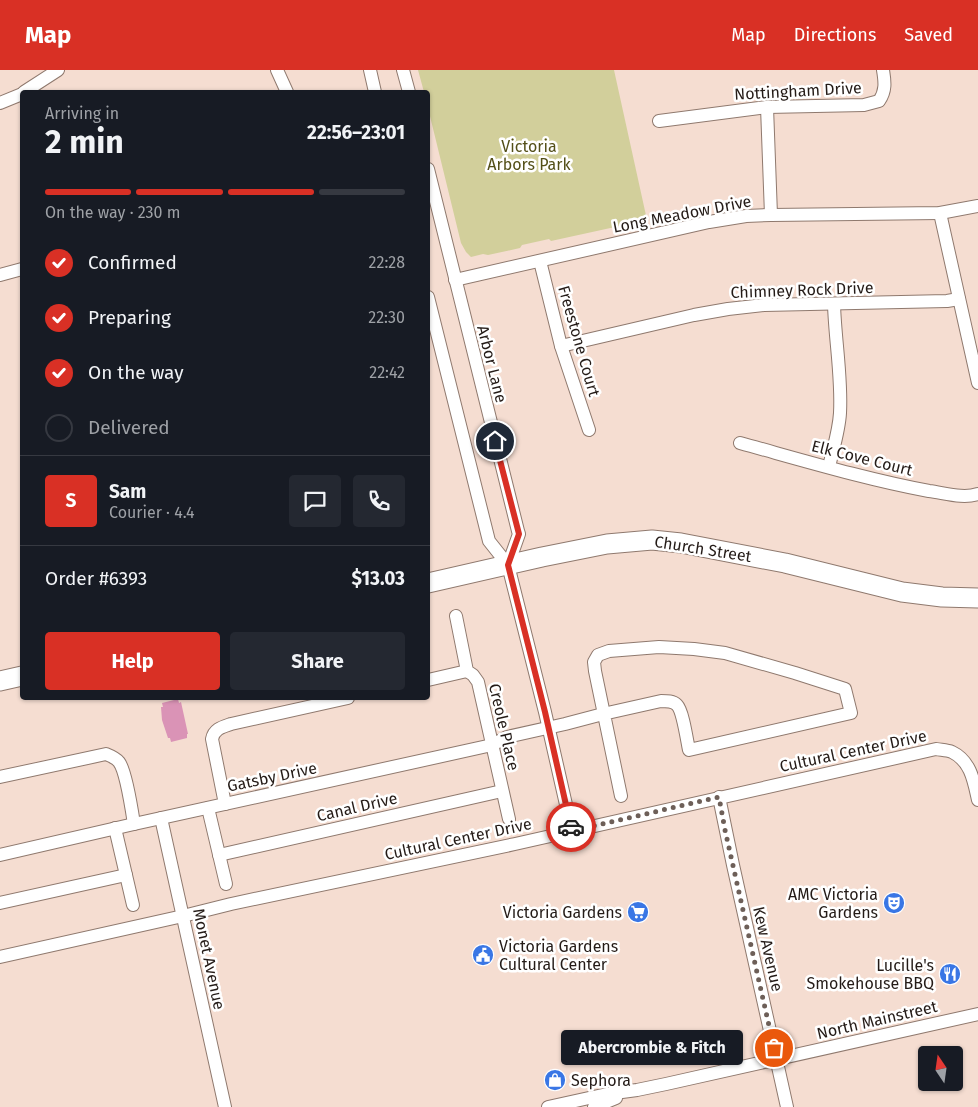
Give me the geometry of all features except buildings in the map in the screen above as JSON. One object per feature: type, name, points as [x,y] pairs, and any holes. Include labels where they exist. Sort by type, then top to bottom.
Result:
[{"type":"main road","name":"Church Street","points":[[430,583],[606,544],[652,540],[681,543],[785,563],[902,592],[942,597],[978,598]]},
{"type":"main road","points":[[0,681],[20,676]]},
{"type":"street","points":[[28,90],[58,70]]},
{"type":"street","points":[[277,70],[286,90]]},
{"type":"street","points":[[370,70],[375,90]]},
{"type":"street","points":[[403,70],[408,90]]},
{"type":"street","name":"Nottingham Drive","points":[[659,121],[767,107],[864,105],[879,101],[883,96],[885,85],[883,70]]},
{"type":"street","points":[[0,103],[20,94]]},
{"type":"street","points":[[767,107],[771,215]]},
{"type":"street","name":"Arbor Lane","points":[[430,178],[519,534],[508,565]]},
{"type":"street","name":"Long Meadow Drive","points":[[454,280],[709,222],[746,216],[940,213],[978,206]]},
{"type":"street","points":[[940,213],[978,383]]},
{"type":"street","name":"Freestone Court","points":[[540,261],[561,346],[589,430]]},
{"type":"street","points":[[0,275],[20,270]]},
{"type":"street","name":"Chimney Rock Drive","points":[[561,346],[728,309],[764,305],[947,301],[959,299]]},
{"type":"street","points":[[829,467],[840,414],[834,304]]},
{"type":"street","points":[[430,318],[488,538],[508,565],[549,728],[572,831]]},
{"type":"street","name":"Elk Cove Court","points":[[740,443],[914,488],[948,494],[970,496],[978,494]]},
{"type":"street","name":"Creole Place","points":[[456,616],[467,671],[478,682],[509,819]]},
{"type":"street","points":[[603,714],[661,701],[669,701],[677,705],[680,711],[688,750],[851,713],[845,689],[725,653],[659,647],[609,651],[598,655],[594,662],[603,714],[622,796]]},
{"type":"street","points":[[430,680],[467,671]]},
{"type":"street","points":[[225,804],[213,747],[213,734],[219,728],[339,700]]},
{"type":"street","name":"Gatsby Drive","points":[[0,855],[492,745],[506,737],[603,714]]},
{"type":"street","name":"Cultural Center Drive","points":[[0,957],[231,904],[572,831],[936,749],[952,752],[964,761],[972,774],[978,800]]},
{"type":"street","points":[[0,777],[106,754],[120,764],[134,824]]},
{"type":"street","name":"Canal Drive","points":[[219,855],[502,791]]},
{"type":"street","name":"Kew Avenue","points":[[719,797],[788,1107]]},
{"type":"street","points":[[208,808],[226,884]]},
{"type":"street","name":"Monet Avenue","points":[[160,818],[225,1107]]},
{"type":"street","points":[[115,828],[133,905]]},
{"type":"street","points":[[0,903],[126,875]]},
{"type":"street","name":"North Mainstreet","points":[[548,1107],[607,1094],[637,1090],[978,1014]]},
{"type":"street","name":"North Mainstreet","points":[[594,1107],[637,1090]]},
{"type":"green space","name":"Victoria Arbors Park","points":[[418,70],[614,70],[647,220],[551,241],[549,239],[522,245],[520,248],[471,257],[461,243],[430,116],[430,90],[423,90]]},
{"type":"shaded area","points":[[174,700],[178,700],[179,703],[181,702],[188,734],[187,738],[171,742],[170,738],[168,738],[162,720],[162,703]]},
{"type":"way so far","points":[[571,827],[572,831],[719,797],[774,1048]]},
{"type":"place","name":"AMC Victoria Gardens","points":[[894,903]]},
{"type":"place","name":"Victoria Gardens","points":[[638,912]]},
{"type":"place","name":"Victoria Gardens Cultural Center","points":[[483,955]]},
{"type":"place","name":"Lucille's Smokehouse BBQ","points":[[950,974]]},
{"type":"place","name":"Abercrombie & Fitch","points":[[774,1048]]},
{"type":"place","name":"Sephora","points":[[555,1080]]},
{"type":"route","points":[[495,441],[519,534],[508,565],[559,769],[571,827]]}]
